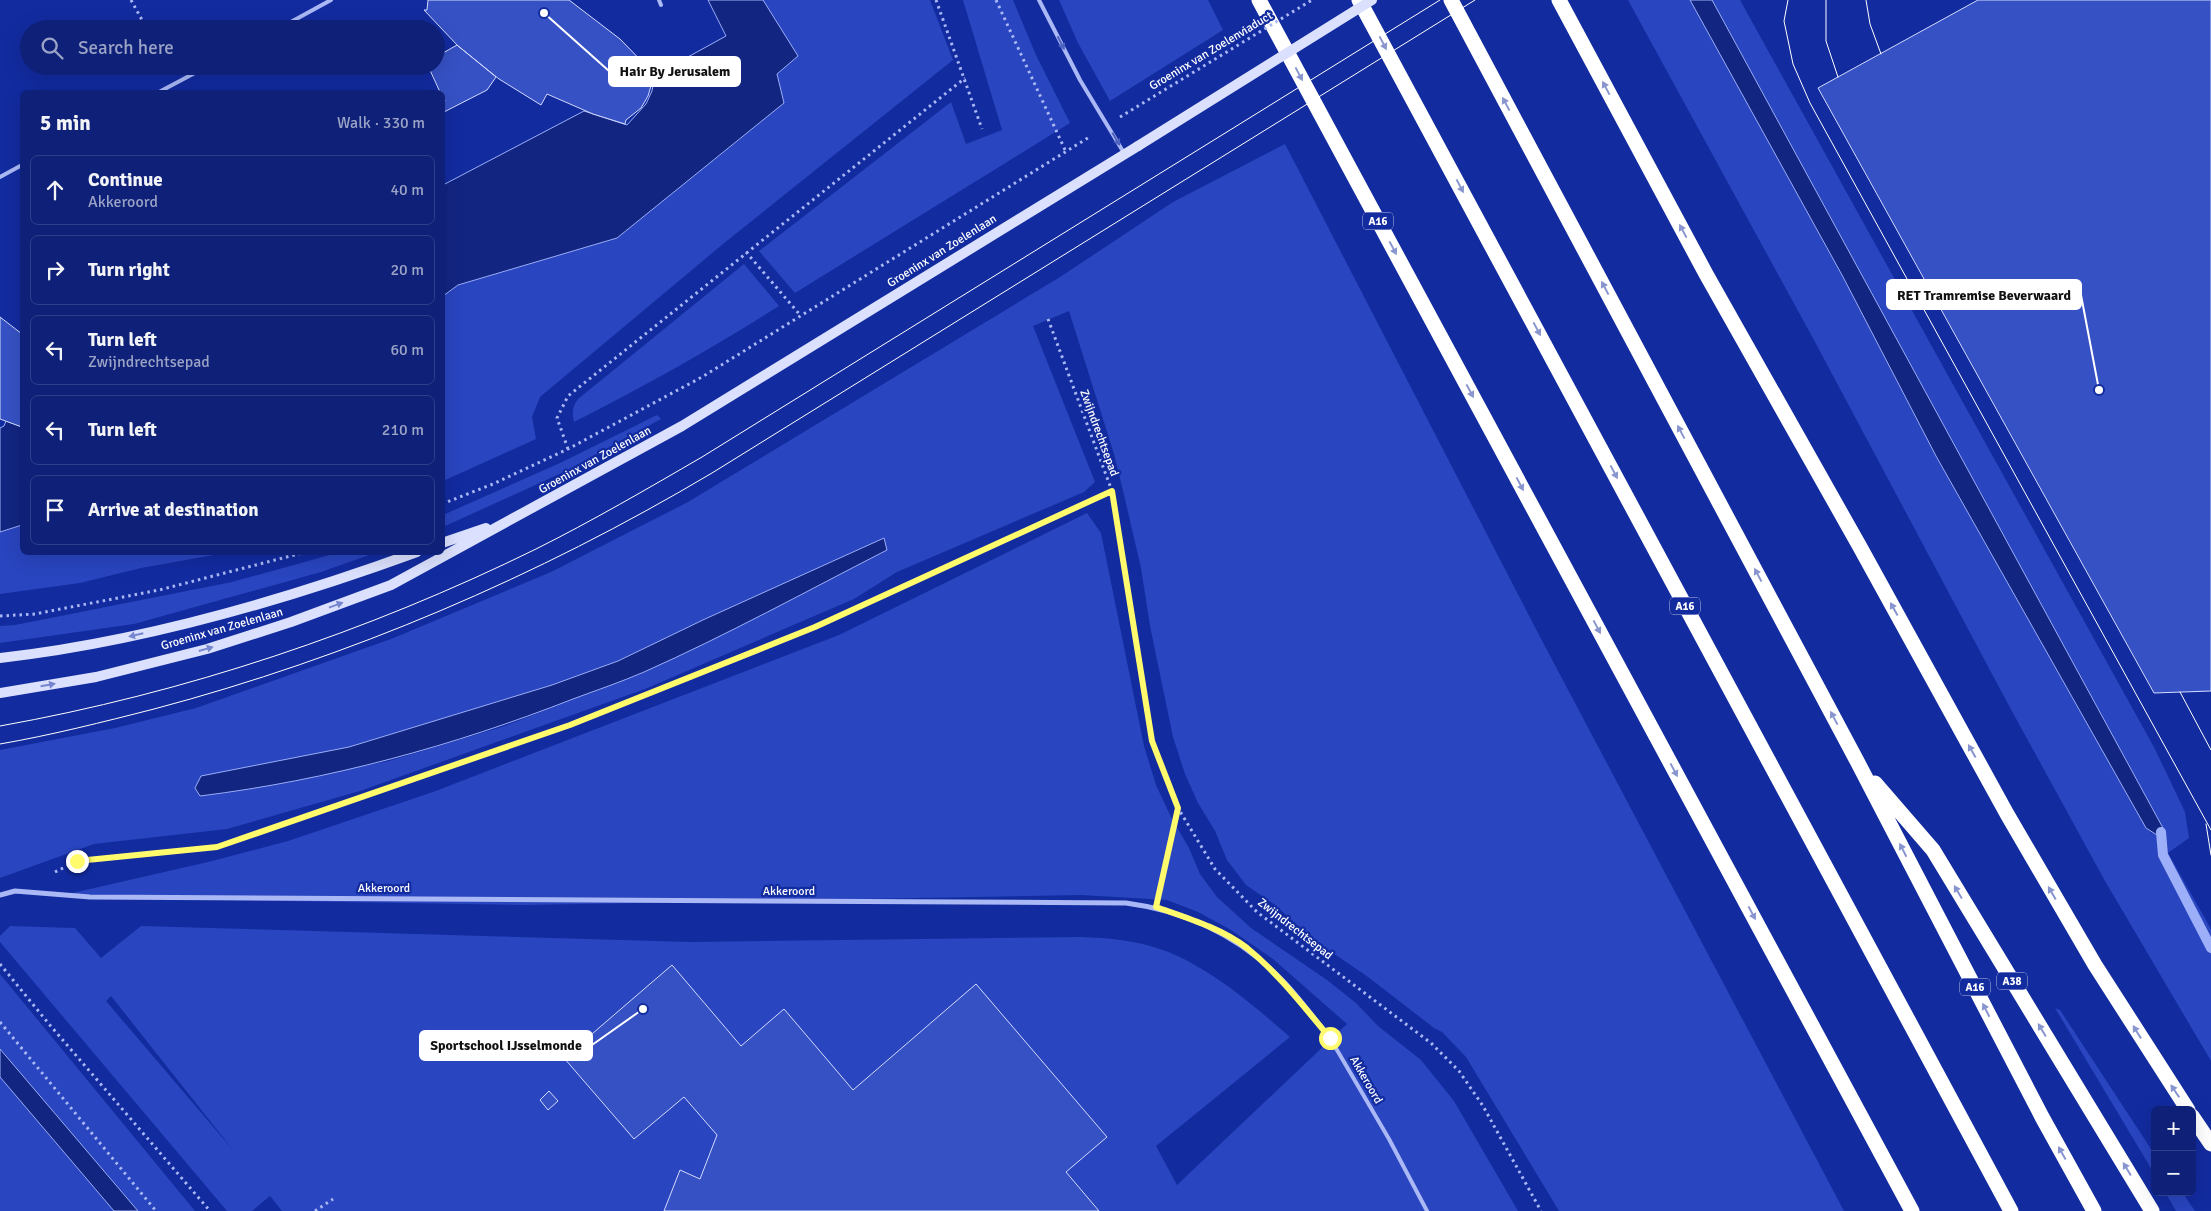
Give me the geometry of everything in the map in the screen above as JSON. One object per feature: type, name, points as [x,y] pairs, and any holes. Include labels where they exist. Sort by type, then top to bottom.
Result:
[{"type":"highway","name":"A16","points":[[1259,0],[1912,1211]]},
{"type":"highway","name":"A16","points":[[1360,0],[2011,1211]]},
{"type":"highway","name":"A16","points":[[1451,0],[1857,761],[2042,1117],[2094,1211]]},
{"type":"highway","points":[[1558,0],[1706,274],[1860,547],[2006,814],[2095,965],[2185,1106]]},
{"type":"highway","name":"A38","points":[[1857,761],[1933,850],[2152,1211]]},
{"type":"highway","points":[[2196,1122],[2211,1144]]},
{"type":"main road","name":"Groeninx van Zoelenlaan","points":[[0,693],[96,676],[207,649],[291,622],[391,585],[682,426],[1372,0]]},
{"type":"main road","name":"Groeninx van Zoelenlaan","points":[[445,542],[520,515]]},
{"type":"main road","name":"Groeninx van Zoelenlaan","points":[[0,658],[98,644],[208,619],[408,555]]},
{"type":"street","name":"Akkeroord","points":[[0,895],[15,891],[90,897],[1126,903],[1156,907],[1202,923],[1246,947],[1282,980],[1330,1038]]},
{"type":"lane","points":[[294,20],[331,0]]},
{"type":"lane","points":[[659,0],[661,5]]},
{"type":"lane","points":[[1040,0],[1080,80],[1125,154]]},
{"type":"lane","points":[[163,90],[191,75]]},
{"type":"lane","points":[[0,177],[20,166]]},
{"type":"lane","name":"Akkeroord","points":[[1330,1038],[1389,1139],[1427,1211]]},
{"type":"path","points":[[131,0],[142,20]]},
{"type":"path","points":[[936,0],[982,129]]},
{"type":"path","points":[[996,0],[1066,152]]},
{"type":"path","name":"Groeninx van Zoelenviaduct","points":[[1120,117],[1312,0]]},
{"type":"path","name":"Groeninx van Zoelenlaan","points":[[568,449],[557,418],[568,396],[965,78]]},
{"type":"path","name":"Groeninx van Zoelenlaan","points":[[445,503],[493,484],[568,449],[702,378],[1108,125]]},
{"type":"path","points":[[746,252],[801,316]]},
{"type":"path","name":"Zwijndrechtsepad","points":[[1048,319],[1112,491],[1152,741],[1178,808],[1215,869],[1257,912],[1431,1043],[1459,1071],[1483,1106],[1541,1211]]},
{"type":"path","points":[[15,891],[77,861],[217,847],[570,725],[815,627],[1112,491]]},
{"type":"path","points":[[0,616],[35,614],[159,590],[294,555]]},
{"type":"path","points":[[1156,907],[1178,808]]},
{"type":"path","points":[[0,964],[210,1211]]},
{"type":"path","points":[[0,1022],[156,1211]]},
{"type":"path","points":[[315,1211],[332,1199]]},
{"type":"shaded area","points":[[708,0],[763,0],[798,56],[777,74],[784,103],[617,238],[458,285],[445,295],[445,184],[584,111],[627,125],[646,104],[652,91],[654,80],[657,78],[655,75],[726,36]]},
{"type":"shaded area","points":[[763,0],[930,0],[953,60],[723,244],[540,397],[532,417],[536,439],[445,480],[445,295],[458,285],[617,238],[784,103],[777,74],[797,56]]},
{"type":"shaded area","points":[[963,0],[1013,0],[1036,55],[1070,123],[795,293],[759,251],[951,102],[966,144],[1002,130]]},
{"type":"shaded area","points":[[1059,0],[1208,0],[1223,30],[1110,101],[1078,43]]},
{"type":"shaded area","points":[[1628,0],[1690,0],[1842,275],[1936,456],[2146,828],[2152,833],[2161,832],[2163,828],[1712,0],[1740,0],[2155,749],[2185,812],[2189,838],[2168,853],[2211,929],[2211,1061],[2105,881],[2008,704],[1815,342]]},
{"type":"shaded area","points":[[1690,0],[1712,0],[2163,828],[2157,835],[2146,828],[1936,456],[1842,275]]},
{"type":"shaded area","points":[[1285,144],[1538,633],[1844,1211],[1559,1211],[1466,1057],[1442,1032],[1434,1028],[1368,977],[1311,938],[1275,905],[1246,885],[1227,860],[1215,831],[1198,803],[1185,774],[1173,737],[1150,626],[1141,568],[1114,454],[1069,311],[1033,326],[1095,482],[1084,492],[897,572],[854,599],[645,689],[360,791],[227,829],[94,844],[0,878],[0,750],[115,728],[196,708],[391,639],[551,572],[688,502],[1060,277],[1173,202]],"holes":[[[885,538],[770,610],[643,672],[505,726],[389,761],[225,793],[200,796],[201,776],[349,747],[552,685],[618,661],[705,619]]]},
{"type":"shaded area","points":[[744,264],[779,306],[627,395],[574,422],[573,410],[578,399]]},
{"type":"shaded area","points":[[657,415],[661,419],[566,471],[445,526],[445,514],[560,463]]},
{"type":"shaded area","points":[[6,421],[20,426],[20,526],[0,532],[0,428],[4,426]]},
{"type":"shaded area","points":[[1087,513],[1101,533],[1144,746],[1156,785],[1171,817],[1189,848],[1200,874],[1217,897],[1251,928],[1327,980],[1356,1003],[1378,1026],[1421,1060],[1454,1101],[1518,1211],[282,1211],[270,1196],[252,1211],[227,1211],[0,942],[0,936],[10,926],[75,928],[101,958],[141,926],[691,942],[1080,937],[1140,943],[1178,956],[1212,975],[1245,999],[1290,1037],[1156,1146],[1177,1185],[1347,1024],[1273,959],[1231,930],[1198,912],[1167,900],[1081,895],[523,905],[232,900],[68,894],[208,862],[288,841],[433,792],[839,635]],"holes":[[[111,996],[233,1150],[106,1001]]]},
{"type":"shaded area","points":[[20,526],[20,555],[214,555],[141,568],[80,583],[0,594],[0,532]]},
{"type":"shaded area","points":[[884,538],[887,550],[736,628],[618,683],[528,716],[436,746],[343,771],[296,781],[200,796],[195,788],[201,776],[349,747],[552,685],[618,661],[705,619]]},
{"type":"shaded area","points":[[330,555],[369,555],[321,572],[134,624],[0,643],[0,626],[15,625],[232,582]]},
{"type":"shaded area","points":[[0,974],[195,1211],[138,1211],[0,1049]]},
{"type":"shaded area","points":[[2055,1008],[2060,1010],[2151,1149],[2151,1168]]},
{"type":"shaded area","points":[[0,1049],[138,1211],[114,1211],[0,1077]]},
{"type":"shaded area","points":[[0,1077],[114,1211],[0,1211]]},
{"type":"shaded area","points":[[2167,1196],[2185,1196],[2195,1211],[2176,1211]]},
{"type":"building","points":[[428,0],[569,0],[620,39],[656,76],[641,108],[626,120],[625,124],[593,114],[547,94],[541,105],[499,79],[458,46],[445,32],[445,20],[433,20],[424,10],[427,10]]},
{"type":"building","points":[[1978,0],[2211,0],[2211,691],[2154,693],[1818,88]]},
{"type":"building","points":[[457,45],[496,77],[487,90],[445,111],[445,90],[439,90],[432,75],[445,75],[445,52]]},
{"type":"building","points":[[0,317],[20,332],[20,426],[0,419]]},
{"type":"building","points":[[672,965],[741,1046],[784,1009],[853,1090],[976,984],[1107,1137],[1066,1172],[1099,1211],[664,1211],[680,1170],[700,1179],[717,1135],[684,1097],[634,1139],[564,1058]]},
{"type":"building","points":[[549,1091],[558,1101],[548,1110],[540,1100]]},
{"type":"waterway","points":[[2161,832],[2163,855],[2211,948]]},
{"type":"tram line","points":[[0,726],[138,696],[274,656],[341,633],[407,607],[536,549],[599,516],[702,457],[1440,0]]},
{"type":"tram line","points":[[0,744],[154,709],[299,665],[371,639],[441,610],[510,580],[579,546],[646,511],[712,473],[1475,0]]},
{"type":"tram line","points":[[1788,0],[1784,21],[1793,64],[1810,103],[2211,830]]},
{"type":"tram line","points":[[1826,0],[1826,41],[1838,77]]},
{"type":"tram line","points":[[1866,0],[1870,24],[1881,54]]},
{"type":"tram line","points":[[2180,692],[2211,750]]},
{"type":"tram line","points":[[2206,824],[2211,855]]},
{"type":"place","name":"Hair By Jerusalem","points":[[544,13]]},
{"type":"place","name":"RET Tramremise Beverwaard","points":[[2099,390]]},
{"type":"place","name":"Sportschool IJsselmonde","points":[[643,1009]]},
{"type":"route","points":[[77,861],[217,847],[570,725],[815,627],[1112,491],[1152,741],[1178,808],[1156,907],[1202,923],[1246,947],[1282,980],[1330,1038]]}]
